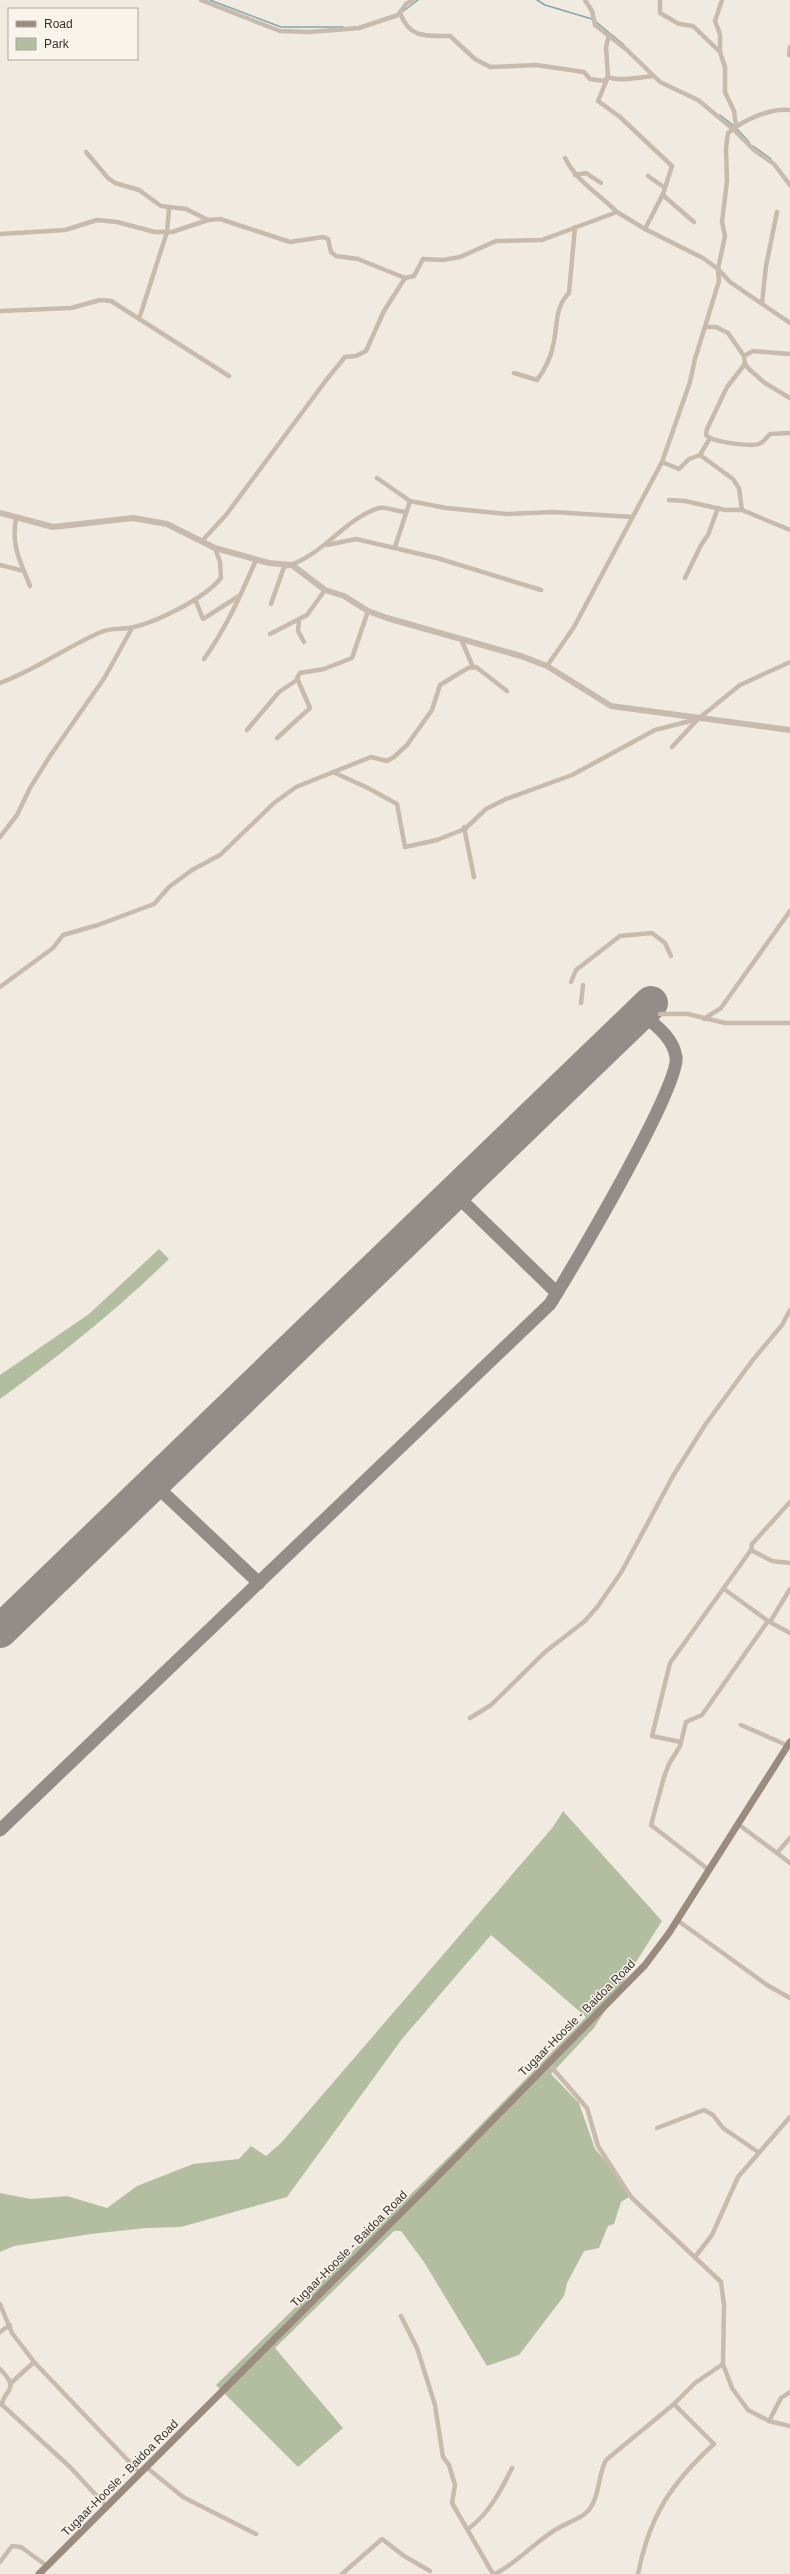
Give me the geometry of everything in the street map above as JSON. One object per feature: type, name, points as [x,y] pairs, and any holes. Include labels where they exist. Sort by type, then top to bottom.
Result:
[{"type":"main road","name":"Tugaar-Hoosle - Baidoa Road","points":[[39,2574],[645,1965],[669,1933],[789,1745]]},
{"type":"street","points":[[201,0],[280,31],[297,32],[359,28],[400,13],[406,4],[413,0]]},
{"type":"street","points":[[585,0],[592,11],[595,25],[609,35],[660,82],[698,100],[735,128],[754,150],[774,164],[790,185]]},
{"type":"street","points":[[660,0],[660,13],[679,24],[693,26],[720,52]]},
{"type":"street","points":[[722,0],[715,21],[720,34],[720,52],[725,67],[725,92],[734,111],[735,128]]},
{"type":"street","points":[[400,13],[405,26],[421,36],[450,36],[475,59],[490,67],[536,65],[584,72],[590,79],[604,81],[608,77],[624,79],[653,76]]},
{"type":"street","points":[[609,35],[606,47],[608,77],[598,101],[620,117],[668,160],[672,166],[664,191],[645,229]]},
{"type":"street","points":[[789,55],[790,47]]},
{"type":"street","points":[[547,666],[574,627],[662,462],[706,327],[719,281],[718,269],[726,236],[722,222],[727,182],[726,148],[728,133],[735,128],[771,111],[790,110]]},
{"type":"street","points":[[86,152],[108,178],[133,187],[161,206],[186,209],[208,220]]},
{"type":"street","points":[[565,158],[574,175],[617,212],[645,229],[703,258],[718,269],[730,282],[790,323]]},
{"type":"street","points":[[574,175],[586,173],[601,183]]},
{"type":"street","points":[[648,176],[664,191],[665,198],[694,222]]},
{"type":"street","points":[[139,319],[167,232],[168,208]]},
{"type":"street","points":[[0,234],[65,230],[97,220],[117,222],[154,232],[167,232],[208,220],[220,219],[290,242],[323,237],[328,240],[331,252],[336,256],[358,259],[405,278],[414,276],[423,259],[428,257],[443,260],[460,257],[496,241],[542,240],[575,227],[584,226],[617,212]]},
{"type":"street","points":[[762,303],[766,266],[777,212]]},
{"type":"street","points":[[514,373],[537,380],[549,356],[553,346],[561,301],[569,293],[575,227]]},
{"type":"street","points":[[202,541],[226,515],[327,378],[345,357],[356,356],[366,351],[384,311],[405,278]]},
{"type":"street","points":[[0,311],[71,308],[104,300],[111,301],[229,376]]},
{"type":"street","points":[[706,327],[716,327],[728,333],[744,356],[745,364],[765,382],[790,398]]},
{"type":"street","points":[[744,356],[753,351],[790,354]]},
{"type":"street","points":[[745,364],[727,387],[706,435],[727,444],[755,445],[760,444],[770,434],[790,433]]},
{"type":"street","points":[[662,462],[679,469],[689,459],[700,455],[710,438]]},
{"type":"street","points":[[700,455],[733,479],[739,488],[742,510]]},
{"type":"street","points":[[377,478],[410,501],[446,508],[507,514],[554,512],[633,517]]},
{"type":"street","points":[[669,500],[685,501],[718,508],[742,510],[790,530]]},
{"type":"street","points":[[395,547],[410,501]]},
{"type":"street","points":[[272,604],[284,567],[292,565],[327,545],[354,521],[380,508],[406,512]]},
{"type":"street","points":[[685,578],[701,545],[708,535],[718,508]]},
{"type":"street","points":[[0,513],[53,527],[133,518],[167,524],[215,548],[256,560],[292,565],[325,590],[344,596],[368,611],[547,666],[611,706],[698,719],[790,730]]},
{"type":"street","points":[[16,518],[13,541],[15,552],[30,586]]},
{"type":"street","points":[[327,545],[356,539],[395,547],[541,590]]},
{"type":"street","points":[[0,683],[24,674],[56,653],[103,631],[132,628],[147,624],[195,599],[209,590],[221,578],[220,562],[215,548]]},
{"type":"street","points":[[204,659],[228,622],[230,612],[241,594],[256,560]]},
{"type":"street","points":[[0,565],[24,571]]},
{"type":"street","points":[[270,634],[299,621],[315,606],[325,590]]},
{"type":"street","points":[[195,599],[203,619],[241,594]]},
{"type":"street","points":[[247,730],[279,692],[297,680],[300,673],[324,668],[352,658],[368,611]]},
{"type":"street","points":[[299,621],[298,631],[304,642]]},
{"type":"street","points":[[0,837],[17,815],[30,788],[104,677],[132,628]]},
{"type":"street","points":[[461,639],[473,668]]},
{"type":"street","points":[[672,747],[698,719],[740,685],[790,662]]},
{"type":"street","points":[[0,987],[54,948],[63,935],[98,925],[154,904],[169,887],[192,870],[220,855],[274,803],[296,787],[371,757],[386,760],[394,757],[407,745],[432,710],[440,685],[468,668],[476,667],[507,691]]},
{"type":"street","points":[[277,738],[310,708],[297,680]]},
{"type":"street","points":[[333,772],[368,788],[397,804],[405,847],[437,840],[465,829],[486,809],[572,775],[655,730],[698,719]]},
{"type":"street","points":[[452,834],[464,826]]},
{"type":"street","points":[[409,847],[433,842],[464,826]]},
{"type":"street","points":[[464,826],[474,877]]},
{"type":"street","points":[[704,1019],[721,1008],[790,911]]},
{"type":"street","points":[[571,982],[576,970],[620,936],[652,933],[665,943],[671,956]]},
{"type":"street","points":[[581,1003],[583,986]]},
{"type":"street","points":[[660,1014],[688,1014],[725,1023],[790,1023]]},
{"type":"street","points":[[470,1718],[491,1705],[545,1652],[585,1621],[598,1606],[622,1571],[672,1476],[705,1425],[752,1361],[782,1325],[790,1310]]},
{"type":"street","points":[[681,1742],[652,1736],[663,1696],[663,1684],[670,1663],[724,1589],[750,1550],[752,1544],[790,1502]]},
{"type":"street","points":[[750,1550],[772,1561],[790,1563]]},
{"type":"street","points":[[724,1589],[769,1621],[790,1633]]},
{"type":"street","points":[[708,1870],[651,1825],[669,1764],[681,1742],[686,1722],[702,1715],[790,1589]]},
{"type":"street","points":[[741,1725],[789,1745]]},
{"type":"street","points":[[738,1824],[790,1863]]},
{"type":"street","points":[[777,1853],[790,1838]]},
{"type":"street","points":[[677,1920],[762,1981],[790,1998]]},
{"type":"street","points":[[548,2062],[587,2108],[598,2146],[621,2178],[631,2197],[717,2277],[724,2290],[723,2364],[732,2388],[748,2410],[769,2421],[790,2426]]},
{"type":"street","points":[[657,2128],[704,2110],[713,2115],[723,2128],[758,2152]]},
{"type":"street","points":[[695,2257],[712,2235],[738,2177],[758,2152],[790,2117]]},
{"type":"street","points":[[0,2304],[18,2342],[34,2362],[140,2473]]},
{"type":"street","points":[[401,2316],[418,2348],[435,2405],[443,2457],[449,2465],[455,2485],[452,2502],[494,2574],[508,2567],[554,2530],[590,2509],[596,2498],[601,2471],[606,2460],[674,2404],[695,2382],[723,2364]]},
{"type":"street","points":[[0,2332],[10,2325]]},
{"type":"street","points":[[10,2384],[34,2362]]},
{"type":"street","points":[[0,2369],[10,2384],[10,2393],[2,2400],[1,2404],[70,2467],[106,2506]]},
{"type":"street","points":[[769,2421],[781,2398],[790,2392]]},
{"type":"street","points":[[638,2574],[647,2535],[662,2503],[695,2462],[714,2444],[674,2404]]},
{"type":"street","points":[[146,2467],[183,2496],[256,2534]]},
{"type":"street","points":[[468,2529],[478,2522],[498,2496],[512,2468]]},
{"type":"street","points":[[342,2574],[382,2539],[404,2556],[430,2571]]},
{"type":"street","points":[[0,2562],[12,2546],[22,2547],[47,2566]]},
{"type":"green space","points":[[159,1249],[169,1259],[149,1278],[87,1332],[0,1399],[0,1375],[89,1314]]},
{"type":"green space","points":[[563,1811],[662,1921],[594,2028],[551,2074],[579,2103],[595,2149],[619,2176],[629,2197],[621,2202],[614,2224],[608,2226],[599,2248],[584,2251],[567,2283],[564,2296],[519,2355],[487,2366],[424,2262],[401,2231],[394,2231],[275,2348],[343,2428],[298,2467],[216,2385],[462,2144],[586,2017],[491,1935],[402,2039],[287,2197],[181,2227],[146,2228],[91,2234],[14,2246],[0,2252],[0,2193],[31,2199],[67,2196],[107,2208],[137,2186],[193,2164],[239,2159],[251,2146],[266,2156],[281,2143],[553,1827]]},
{"type":"waterway","points":[[210,0],[281,27],[343,27]]},
{"type":"waterway","points":[[402,12],[418,0]]},
{"type":"waterway","points":[[537,0],[545,5],[592,19]]},
{"type":"waterway","points":[[595,21],[624,45]]},
{"type":"waterway","points":[[720,115],[734,126]]},
{"type":"waterway","points":[[737,129],[749,142]]},
{"type":"waterway","points":[[753,146],[771,159]]},
{"type":"taxiway","points":[[0,1830],[550,1304],[623,1179],[644,1139],[673,1074],[676,1057],[671,1043],[663,1032],[641,1013]]},
{"type":"taxiway","points":[[454,1193],[557,1293]]},
{"type":"taxiway","points":[[153,1483],[259,1583]]},
{"type":"runway","points":[[0,1631],[651,1003]]}]
